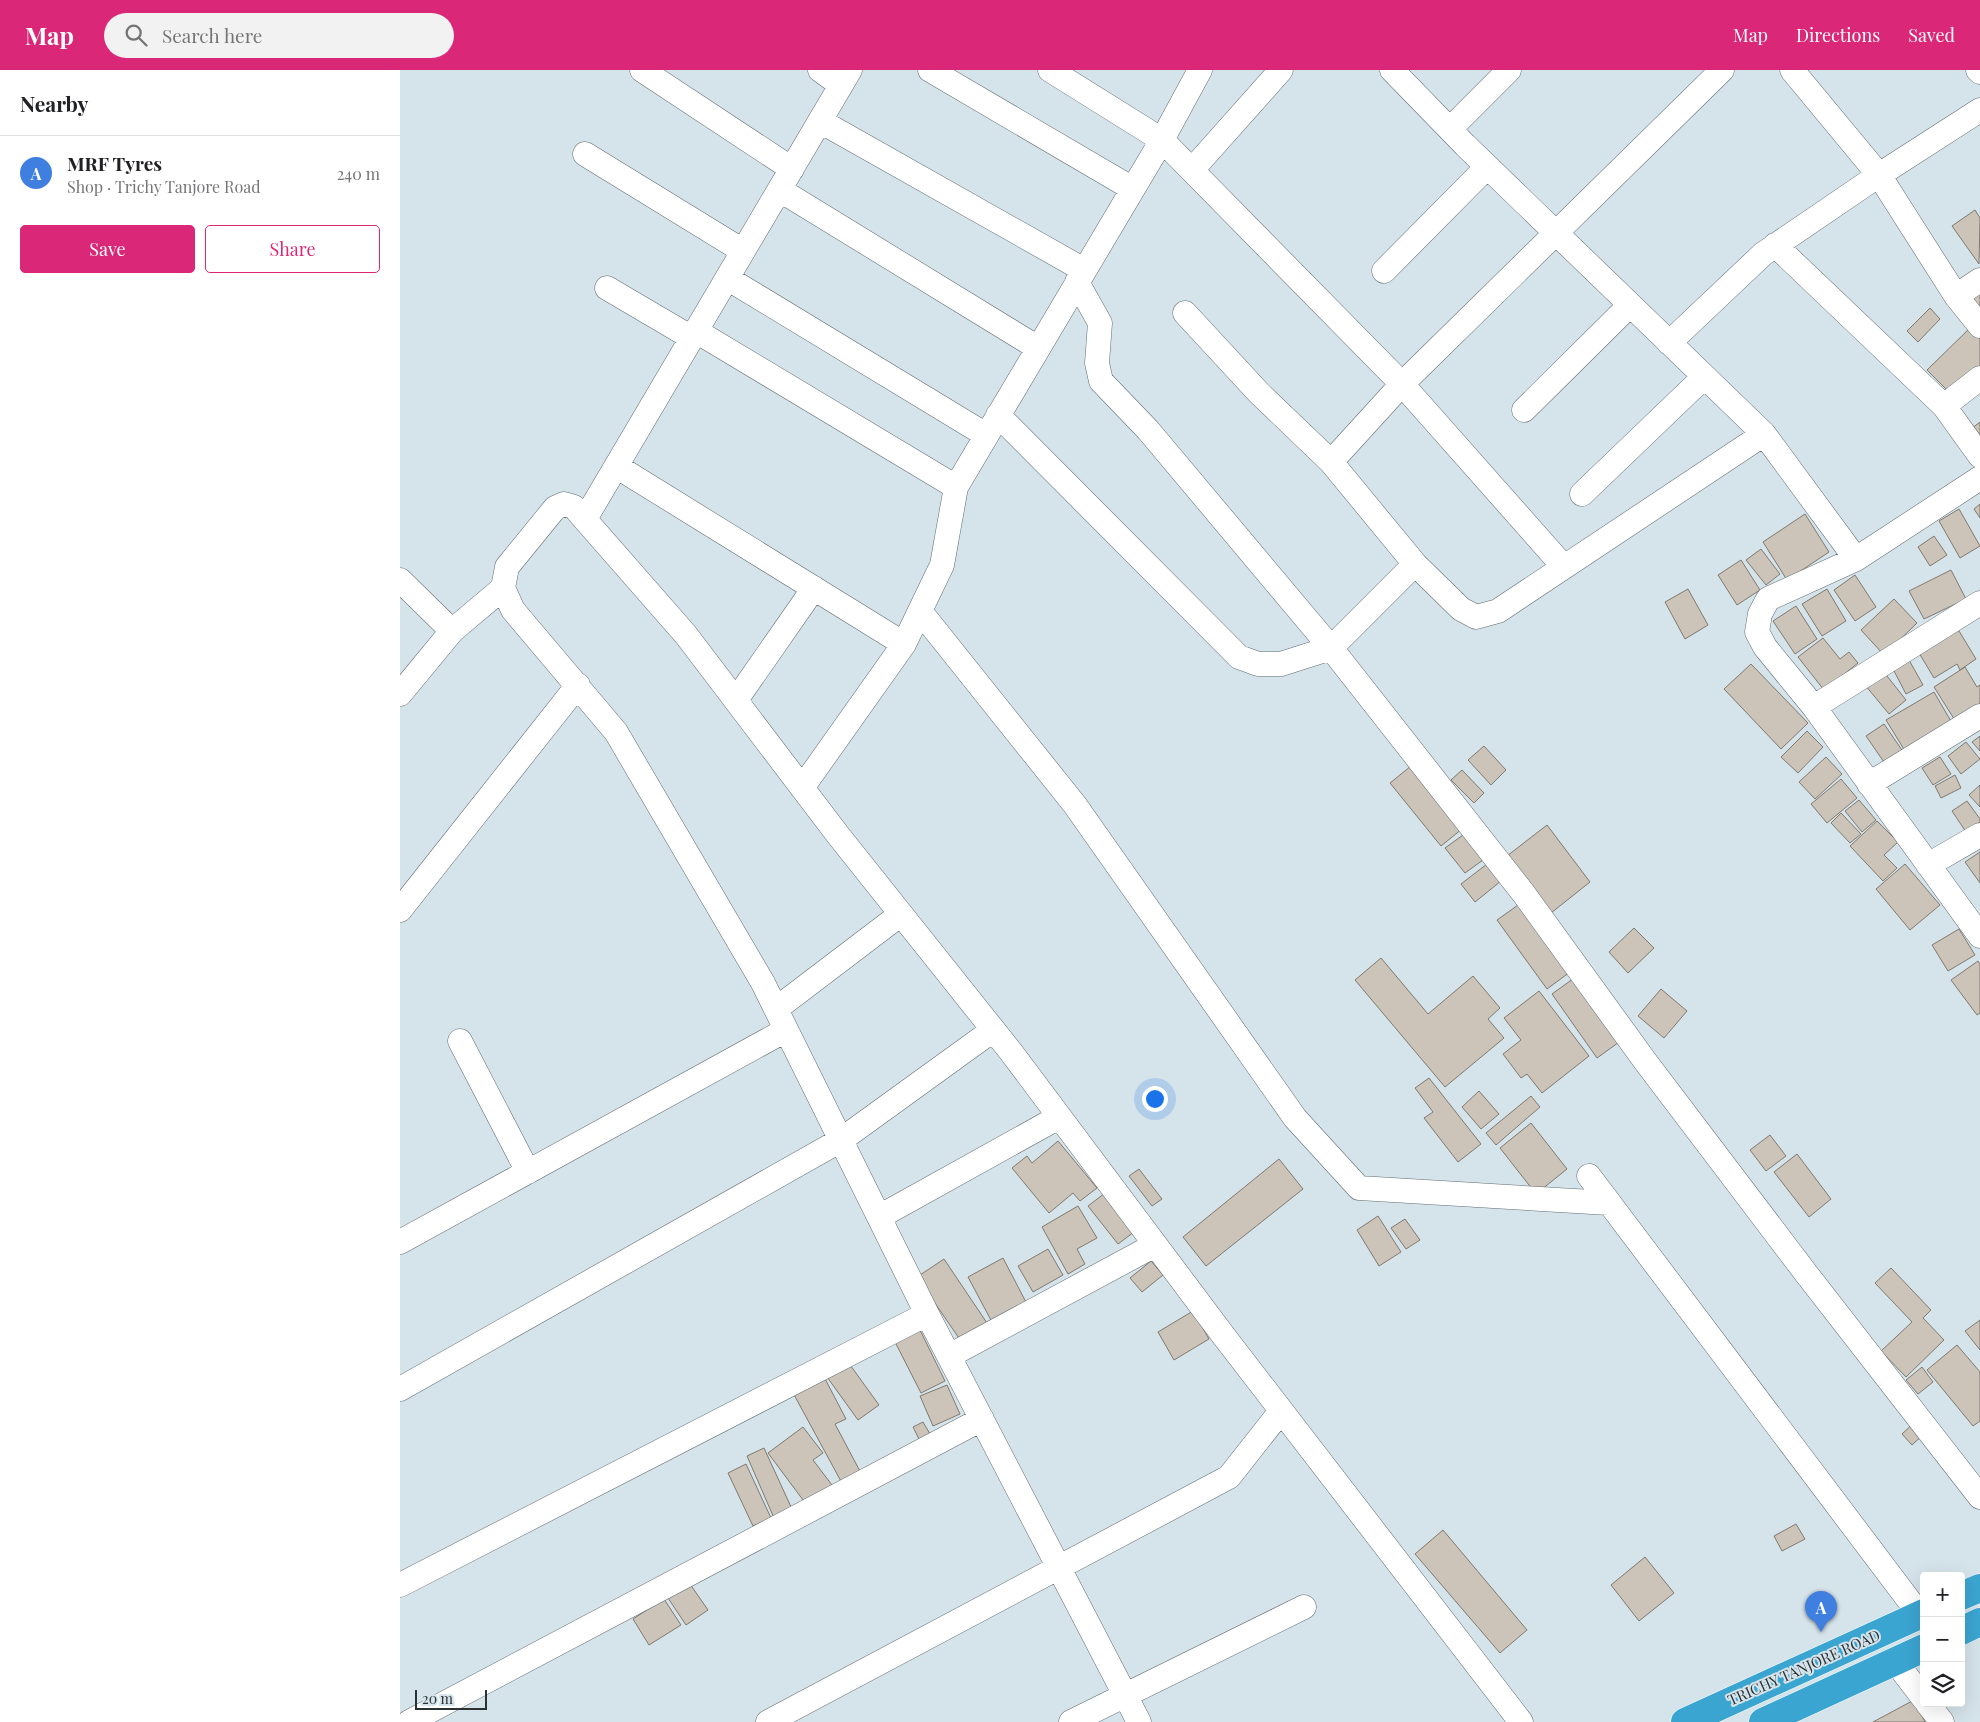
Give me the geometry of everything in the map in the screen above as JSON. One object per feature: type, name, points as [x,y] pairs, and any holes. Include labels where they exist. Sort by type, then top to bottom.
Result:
[{"type":"highway","points":[[1965,1594],[1980,1588]]},
{"type":"highway","name":"TRICHY TANJORE ROAD","points":[[1685,1722],[1920,1615]]},
{"type":"highway","points":[[1965,1629],[1980,1622]]},
{"type":"highway","name":"TRICHY TANJORE ROAD","points":[[1763,1722],[1920,1650]]},
{"type":"street","points":[[642,70],[792,169]]},
{"type":"street","points":[[585,519],[846,78],[820,70]]},
{"type":"street","points":[[930,70],[1133,189]]},
{"type":"street","points":[[1050,70],[1162,140],[1402,384],[1564,567]]},
{"type":"street","points":[[802,788],[904,644],[942,565],[956,487],[1162,140],[1200,70]]},
{"type":"street","points":[[1200,161],[1281,70]]},
{"type":"street","points":[[1392,70],[1487,167],[1764,434],[1856,559]]},
{"type":"street","points":[[1450,129],[1509,70]]},
{"type":"street","points":[[1332,462],[1402,384],[1722,70]]},
{"type":"street","points":[[1792,70],[1879,175],[1956,296],[1980,326]]},
{"type":"street","points":[[1669,343],[1776,245],[1879,175],[1980,110]]},
{"type":"street","points":[[820,121],[1081,276],[1100,323],[1097,363],[1101,381],[1148,430],[1331,648],[1524,894],[1668,1092],[1980,1497]]},
{"type":"street","points":[[585,154],[743,251]]},
{"type":"street","points":[[1384,271],[1487,167]]},
{"type":"street","points":[[780,190],[1038,348]]},
{"type":"street","points":[[1776,245],[1944,406],[1980,456]]},
{"type":"street","points":[[727,278],[992,425],[1239,657],[1258,664],[1281,664],[1331,648],[1415,564]]},
{"type":"street","points":[[1956,296],[1980,280]]},
{"type":"street","points":[[607,288],[694,335],[956,487]]},
{"type":"street","points":[[1524,410],[1630,305]]},
{"type":"street","points":[[1185,313],[1260,393],[1332,462],[1415,564],[1461,609],[1476,616],[1498,611],[1764,434]]},
{"type":"street","points":[[1582,494],[1704,377]]},
{"type":"street","points":[[1944,406],[1980,378]]},
{"type":"street","points":[[616,466],[904,644]]},
{"type":"street","points":[[1980,478],[1856,559],[1768,599],[1760,614],[1757,632],[1764,647],[1814,707],[1980,936]]},
{"type":"street","points":[[1139,1722],[927,1314],[763,983],[616,732],[514,610],[503,588],[507,567],[555,508],[564,504],[574,507],[686,635],[802,788],[1060,1117],[1281,1411],[1521,1722]]},
{"type":"street","points":[[400,580],[452,631]]},
{"type":"street","points":[[400,694],[452,631],[503,588]]},
{"type":"street","points":[[736,700],[814,588]]},
{"type":"street","points":[[1814,707],[1980,603]]},
{"type":"street","points":[[920,611],[1075,805],[1295,1118],[1359,1188],[1609,1203]]},
{"type":"street","points":[[400,910],[578,685]]},
{"type":"street","points":[[1869,784],[1980,716]]},
{"type":"street","points":[[1928,865],[1980,835]]},
{"type":"street","points":[[400,1242],[528,1172],[781,1019],[900,914]]},
{"type":"street","points":[[400,1389],[841,1140],[993,1030]]},
{"type":"street","points":[[460,1041],[528,1172]]},
{"type":"street","points":[[879,1217],[1060,1117]]},
{"type":"street","points":[[1589,1176],[1920,1611]]},
{"type":"street","points":[[949,1356],[1155,1245]]},
{"type":"street","points":[[400,1585],[927,1314]]},
{"type":"street","points":[[768,1722],[1229,1477],[1281,1411]]},
{"type":"street","points":[[408,1722],[982,1419]]},
{"type":"street","points":[[1071,1722],[1304,1607]]},
{"type":"street","points":[[1895,1662],[1920,1694]]},
{"type":"street","points":[[1930,1707],[1942,1722]]},
{"type":"building","points":[[1975,210],[1980,218],[1979,264],[1952,226]]},
{"type":"building","points":[[1980,292],[1980,319],[1967,302]]},
{"type":"building","points":[[1930,308],[1940,319],[1918,342],[1907,331]]},
{"type":"building","points":[[1970,328],[1980,339],[1980,369],[1953,396],[1927,370]]},
{"type":"building","points":[[1980,422],[1980,440],[1971,429]]},
{"type":"building","points":[[1980,504],[1980,518],[1974,509]]},
{"type":"building","points":[[1959,509],[1980,546],[1960,558],[1939,521]]},
{"type":"building","points":[[1805,514],[1829,552],[1787,580],[1763,542]]},
{"type":"building","points":[[1934,536],[1947,555],[1930,566],[1918,547]]},
{"type":"building","points":[[1761,549],[1780,574],[1766,585],[1746,560]]},
{"type":"building","points":[[1741,560],[1760,590],[1737,605],[1718,575]]},
{"type":"building","points":[[1951,570],[1966,599],[1924,619],[1909,591]]},
{"type":"building","points":[[1855,575],[1876,607],[1855,621],[1834,590]]},
{"type":"building","points":[[1688,589],[1708,625],[1685,639],[1665,602]]},
{"type":"building","points":[[1827,589],[1846,621],[1822,636],[1802,604]]},
{"type":"building","points":[[1894,599],[1917,623],[1884,655],[1861,630]]},
{"type":"building","points":[[1796,606],[1817,639],[1795,654],[1773,621]]},
{"type":"building","points":[[1956,626],[1976,659],[1960,670],[1957,664],[1934,678],[1919,653]]},
{"type":"building","points":[[1823,638],[1840,659],[1849,652],[1858,663],[1824,690],[1798,657]]},
{"type":"building","points":[[1909,660],[1923,685],[1906,694],[1893,669]]},
{"type":"building","points":[[1751,664],[1808,723],[1781,749],[1724,689]]},
{"type":"building","points":[[1965,667],[1977,687],[1980,685],[1980,707],[1956,722],[1934,687]]},
{"type":"building","points":[[1883,671],[1906,700],[1889,714],[1865,685]]},
{"type":"building","points":[[1934,692],[1952,723],[1905,751],[1886,720]]},
{"type":"building","points":[[1884,724],[1904,753],[1886,765],[1866,736]]},
{"type":"building","points":[[1807,731],[1823,747],[1798,773],[1781,757]]},
{"type":"building","points":[[1980,736],[1980,751],[1972,742]]},
{"type":"building","points":[[1966,742],[1980,759],[1961,774],[1948,756]]},
{"type":"building","points":[[1484,746],[1506,770],[1491,785],[1468,760]]},
{"type":"building","points":[[1826,757],[1842,774],[1815,799],[1799,782]]},
{"type":"building","points":[[1940,757],[1951,774],[1933,785],[1922,768]]},
{"type":"building","points":[[1411,766],[1462,829],[1441,846],[1390,783]]},
{"type":"building","points":[[1462,770],[1484,793],[1474,803],[1451,780]]},
{"type":"building","points":[[1955,775],[1961,788],[1941,798],[1935,786]]},
{"type":"building","points":[[1841,779],[1857,798],[1827,823],[1811,804]]},
{"type":"building","points":[[1980,785],[1980,807],[1969,795]]},
{"type":"building","points":[[1859,800],[1876,820],[1862,832],[1845,811]]},
{"type":"building","points":[[1967,801],[1980,819],[1980,822],[1966,832],[1952,811]]},
{"type":"building","points":[[1841,813],[1861,834],[1850,843],[1831,823]]},
{"type":"building","points":[[1877,821],[1898,842],[1884,855],[1897,868],[1883,881],[1850,846]]},
{"type":"building","points":[[1547,825],[1590,882],[1551,913],[1507,856]]},
{"type":"building","points":[[1463,835],[1483,860],[1465,873],[1445,848]]},
{"type":"building","points":[[1980,852],[1980,883],[1965,862]]},
{"type":"building","points":[[1487,864],[1501,881],[1475,902],[1461,884]]},
{"type":"building","points":[[1905,864],[1940,905],[1910,930],[1876,889]]},
{"type":"building","points":[[1521,903],[1570,972],[1547,989],[1497,920]]},
{"type":"building","points":[[1634,928],[1654,948],[1628,973],[1609,952]]},
{"type":"building","points":[[1959,929],[1975,955],[1948,971],[1932,945]]},
{"type":"building","points":[[1381,958],[1428,1014],[1473,976],[1500,1008],[1488,1019],[1504,1038],[1445,1087],[1355,980]]},
{"type":"building","points":[[1978,961],[1980,964],[1980,1013],[1977,1015],[1951,980]]},
{"type":"building","points":[[1577,976],[1622,1040],[1597,1058],[1552,994]]},
{"type":"building","points":[[1661,989],[1687,1011],[1664,1038],[1638,1016]]},
{"type":"building","points":[[1539,991],[1589,1056],[1542,1093],[1527,1074],[1521,1078],[1503,1054],[1521,1040],[1504,1018]]},
{"type":"building","points":[[1429,1078],[1481,1144],[1458,1162],[1424,1118],[1433,1112],[1415,1088]]},
{"type":"building","points":[[1479,1091],[1499,1114],[1481,1129],[1462,1107]]},
{"type":"building","points":[[1531,1096],[1540,1107],[1496,1145],[1486,1133]]},
{"type":"building","points":[[1531,1123],[1567,1169],[1536,1194],[1500,1148]]},
{"type":"building","points":[[1770,1135],[1786,1156],[1766,1171],[1750,1150]]},
{"type":"building","points":[[1058,1141],[1097,1188],[1080,1201],[1073,1193],[1049,1213],[1012,1168],[1027,1156],[1032,1163]]},
{"type":"building","points":[[1797,1154],[1831,1199],[1809,1217],[1774,1172]]},
{"type":"building","points":[[1279,1159],[1303,1189],[1206,1266],[1183,1237]]},
{"type":"building","points":[[1139,1169],[1162,1199],[1152,1206],[1129,1176]]},
{"type":"building","points":[[1105,1193],[1134,1232],[1118,1244],[1088,1206]]},
{"type":"building","points":[[1078,1206],[1097,1238],[1077,1249],[1085,1264],[1068,1274],[1042,1227]]},
{"type":"building","points":[[1378,1216],[1401,1252],[1379,1266],[1357,1230]]},
{"type":"building","points":[[1405,1219],[1420,1240],[1406,1249],[1391,1228]]},
{"type":"building","points":[[1048,1249],[1063,1275],[1033,1292],[1018,1266]]},
{"type":"building","points":[[1003,1258],[1027,1304],[992,1322],[968,1277]]},
{"type":"building","points":[[944,1259],[989,1326],[963,1344],[917,1277]]},
{"type":"building","points":[[1151,1261],[1163,1275],[1142,1292],[1130,1278]]},
{"type":"building","points":[[1891,1268],[1931,1310],[1923,1318],[1944,1340],[1906,1377],[1881,1351],[1912,1322],[1875,1283]]},
{"type":"building","points":[[1193,1311],[1209,1339],[1174,1360],[1158,1332]]},
{"type":"building","points":[[1980,1320],[1980,1350],[1965,1331]]},
{"type":"building","points":[[919,1328],[945,1381],[921,1393],[894,1340]]},
{"type":"building","points":[[1957,1345],[1980,1372],[1980,1421],[1973,1426],[1927,1370]]},
{"type":"building","points":[[848,1362],[879,1405],[858,1420],[827,1377]]},
{"type":"building","points":[[1922,1367],[1933,1382],[1918,1394],[1906,1380]]},
{"type":"building","points":[[823,1375],[846,1419],[835,1424],[862,1475],[843,1485],[792,1391]]},
{"type":"building","points":[[947,1385],[960,1414],[933,1426],[920,1396]]},
{"type":"building","points":[[1916,1421],[1925,1433],[1912,1445],[1902,1434]]},
{"type":"building","points":[[923,1422],[933,1439],[922,1445],[913,1427]]},
{"type":"building","points":[[803,1427],[823,1453],[813,1460],[832,1485],[806,1504],[768,1453]]},
{"type":"building","points":[[764,1448],[792,1509],[774,1518],[747,1456]]},
{"type":"building","points":[[746,1464],[771,1518],[753,1526],[728,1473]]},
{"type":"building","points":[[1796,1524],[1805,1539],[1782,1551],[1774,1536]]},
{"type":"building","points":[[1443,1530],[1527,1630],[1500,1653],[1415,1554]]},
{"type":"building","points":[[1645,1557],[1674,1593],[1639,1621],[1611,1585]]},
{"type":"building","points":[[690,1584],[708,1610],[686,1625],[668,1598]]},
{"type":"building","points":[[664,1599],[681,1625],[649,1645],[633,1619]]},
{"type":"building","points":[[1914,1700],[1925,1722],[1873,1722]]},
{"type":"place","name":"MRF Tyres","points":[[1821,1632]]}]
